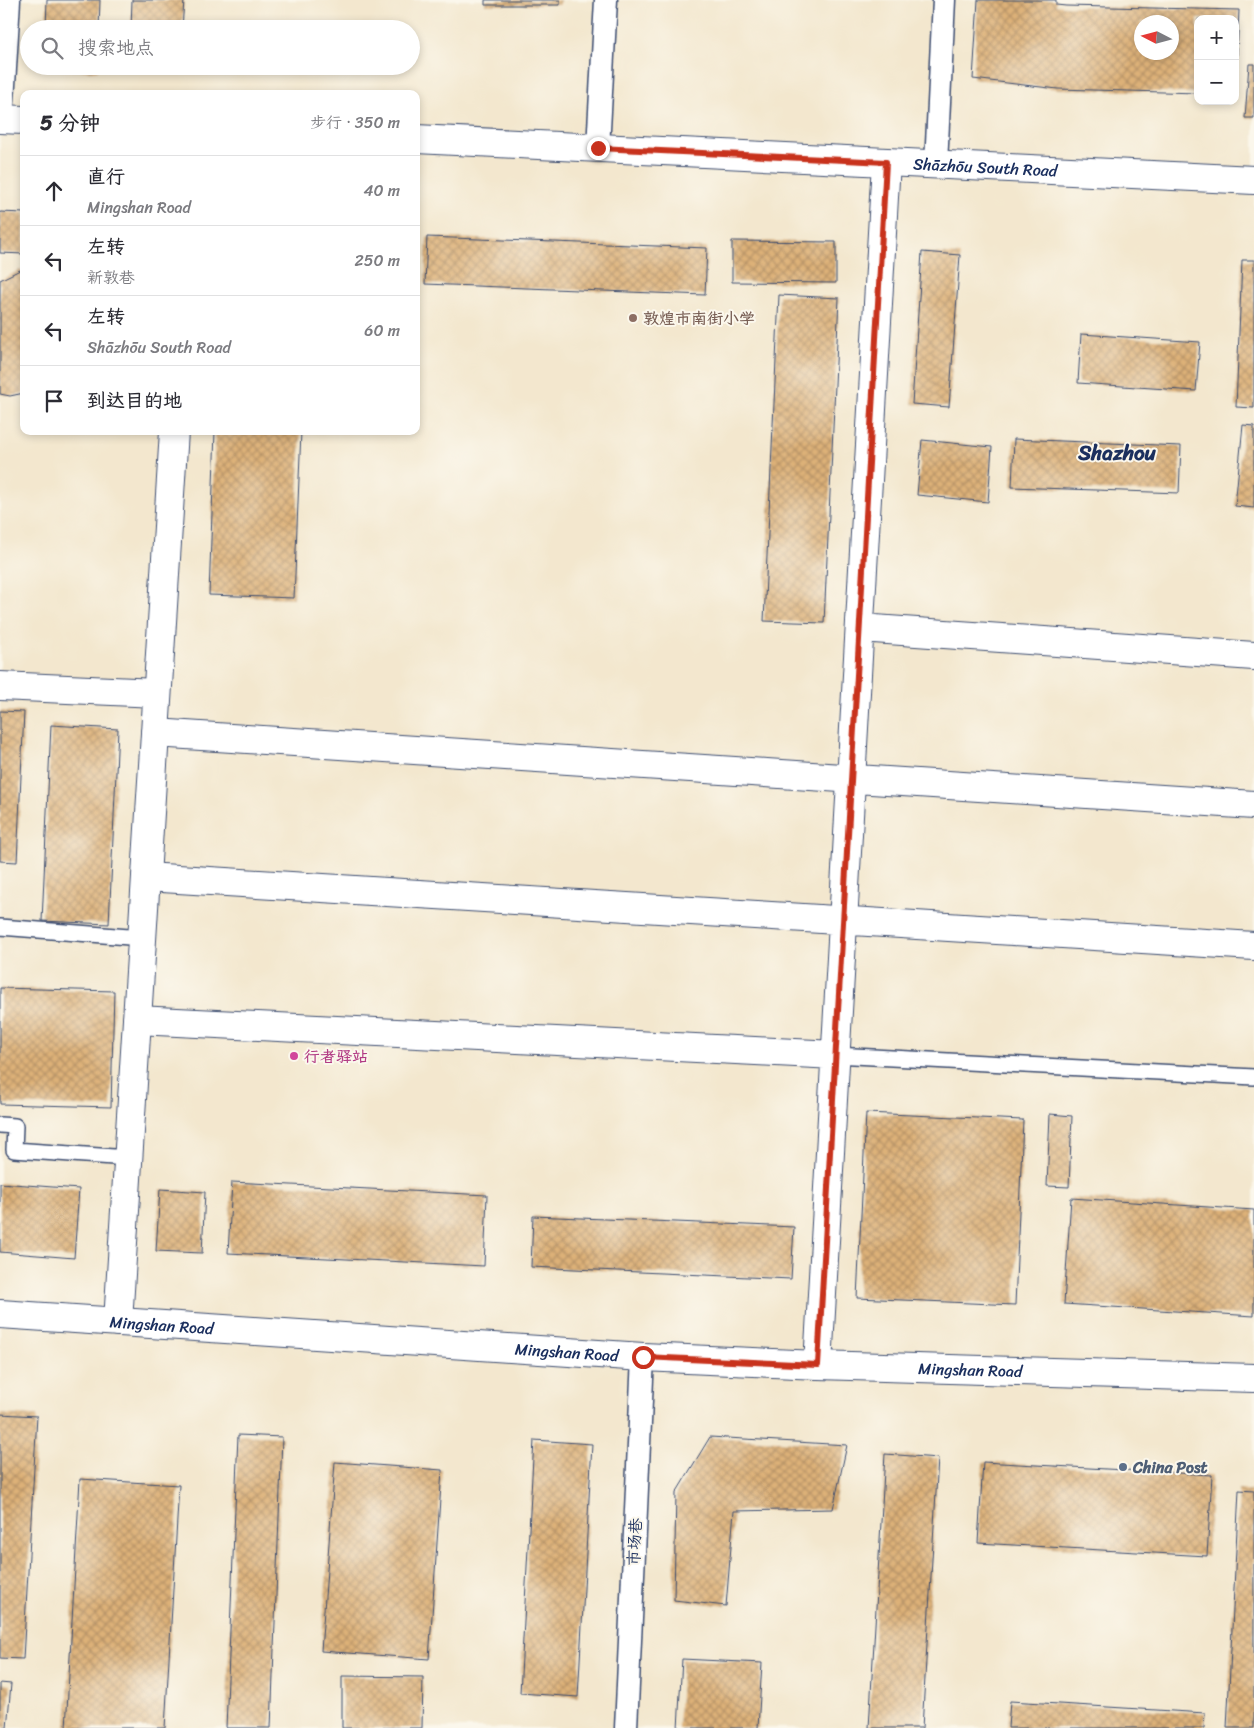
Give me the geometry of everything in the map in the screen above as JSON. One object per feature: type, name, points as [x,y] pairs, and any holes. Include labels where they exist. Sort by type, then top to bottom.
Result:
[{"type":"street","points":[[9,0],[9,119]]},
{"type":"street","points":[[598,148],[606,0]]},
{"type":"street","points":[[936,164],[944,0]]},
{"type":"street","name":"Shāzhōu South Road","points":[[420,139],[1254,180]]},
{"type":"street","points":[[818,1365],[886,162]]},
{"type":"street","points":[[118,1322],[174,435]]},
{"type":"street","points":[[860,628],[1254,656]]},
{"type":"street","points":[[0,686],[157,693]]},
{"type":"street","points":[[155,733],[1254,805]]},
{"type":"street","points":[[146,877],[1254,946]]},
{"type":"street","points":[[137,1020],[835,1055]]},
{"type":"street","name":"Mingshan Road","points":[[0,1314],[643,1357],[818,1365],[1254,1378]]},
{"type":"street","name":"市场巷","points":[[626,1728],[643,1357]]},
{"type":"lane","points":[[0,926],[142,938]]},
{"type":"lane","points":[[835,1055],[1254,1077]]},
{"type":"lane","points":[[0,1125],[15,1126],[14,1150],[128,1158]]},
{"type":"building","points":[[47,0],[100,0],[99,20],[46,20]]},
{"type":"building","points":[[132,0],[184,0],[183,20],[131,20]]},
{"type":"building","points":[[485,0],[560,0],[560,5],[485,5]]},
{"type":"building","points":[[978,0],[1056,0],[1056,5],[1066,6],[1239,10],[1239,15],[1194,15],[1194,93],[1058,89],[973,79]]},
{"type":"building","points":[[1249,64],[1254,64],[1254,118],[1245,118]]},
{"type":"building","points":[[0,212],[20,213],[20,254],[0,253]]},
{"type":"building","points":[[427,237],[707,248],[705,295],[425,284]]},
{"type":"building","points":[[732,241],[836,242],[836,283],[732,282]]},
{"type":"building","points":[[922,252],[960,255],[949,407],[912,404]]},
{"type":"building","points":[[1242,260],[1254,260],[1254,408],[1236,407]]},
{"type":"building","points":[[20,270],[20,394],[10,396],[0,394],[0,280]]},
{"type":"building","points":[[779,295],[839,298],[824,623],[764,621]]},
{"type":"building","points":[[1081,334],[1200,342],[1196,391],[1078,383]]},
{"type":"building","points":[[1243,425],[1254,426],[1254,508],[1235,506]]},
{"type":"building","points":[[215,435],[301,435],[294,598],[209,595]]},
{"type":"building","points":[[1014,439],[1181,446],[1179,493],[1012,487]]},
{"type":"building","points":[[922,440],[992,447],[988,502],[917,495]]},
{"type":"building","points":[[0,711],[24,712],[17,862],[0,861]]},
{"type":"building","points":[[51,725],[118,729],[109,924],[42,921]]},
{"type":"building","points":[[0,988],[114,991],[111,1107],[0,1104]]},
{"type":"building","points":[[866,1113],[1023,1120],[1015,1305],[857,1298]]},
{"type":"building","points":[[1050,1114],[1072,1116],[1069,1187],[1047,1186]]},
{"type":"building","points":[[232,1182],[487,1195],[484,1266],[228,1253]]},
{"type":"building","points":[[0,1183],[79,1189],[74,1258],[0,1252]]},
{"type":"building","points":[[160,1189],[205,1192],[202,1253],[156,1251]]},
{"type":"building","points":[[1071,1198],[1254,1210],[1254,1316],[1064,1304]]},
{"type":"building","points":[[533,1216],[794,1227],[791,1279],[531,1267]]},
{"type":"building","points":[[0,1414],[37,1416],[23,1659],[0,1658]]},
{"type":"building","points":[[238,1435],[282,1437],[271,1728],[226,1728]]},
{"type":"building","points":[[710,1437],[847,1445],[833,1509],[734,1511],[726,1606],[674,1600],[676,1493]]},
{"type":"building","points":[[534,1440],[592,1444],[578,1697],[520,1693]]},
{"type":"building","points":[[885,1454],[938,1458],[922,1728],[869,1728]]},
{"type":"building","points":[[335,1462],[442,1470],[429,1659],[321,1651]]},
{"type":"building","points":[[983,1462],[1212,1475],[1207,1556],[978,1543]]},
{"type":"building","points":[[80,1479],[179,1485],[165,1728],[66,1728]]},
{"type":"building","points":[[1239,1490],[1254,1491],[1254,1728],[1227,1728]]},
{"type":"building","points":[[682,1659],[762,1663],[758,1728],[678,1728]]},
{"type":"building","points":[[342,1676],[423,1677],[422,1728],[342,1728]]},
{"type":"building","points":[[0,1683],[11,1684],[7,1728],[0,1728]]},
{"type":"building","points":[[1010,1701],[1205,1713],[1204,1728],[1008,1728]]},
{"type":"place","name":"敦煌市南街小学","points":[[633,318]]},
{"type":"place","name":"行者驿站","points":[[294,1056]]},
{"type":"place","name":"China Post","points":[[1123,1467]]},
{"type":"district","name":"Shazhou","points":[[1117,453]]},
{"type":"route","points":[[598,148],[886,162],[818,1365],[643,1357]]}]
